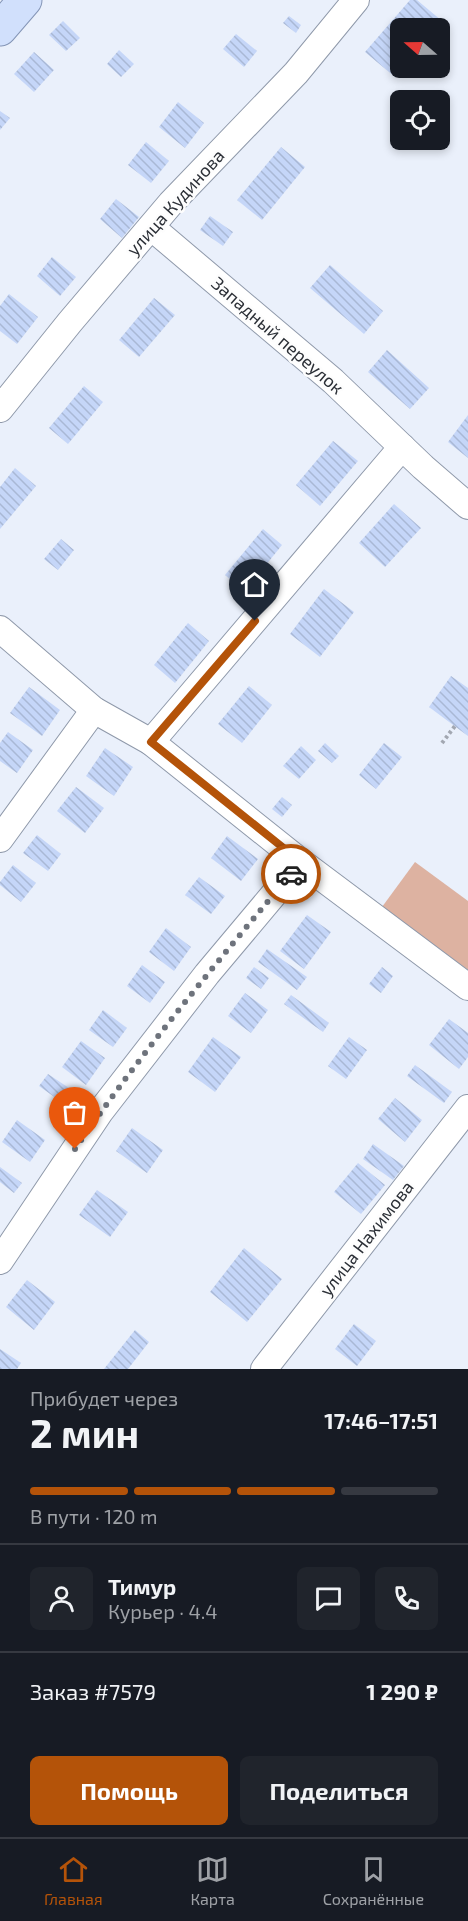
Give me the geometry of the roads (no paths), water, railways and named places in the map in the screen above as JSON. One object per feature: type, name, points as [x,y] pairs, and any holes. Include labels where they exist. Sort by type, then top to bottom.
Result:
[{"type":"main road","points":[[0,30],[26,0]]},
{"type":"street","name":"улица Кудинова","points":[[0,409],[151,227],[296,73],[356,0]]},
{"type":"street","name":"Западный переулок","points":[[151,227],[333,381],[468,506]]},
{"type":"street","points":[[151,742],[402,447]]},
{"type":"street","points":[[0,629],[94,711],[151,742],[301,862],[468,987]]},
{"type":"street","points":[[0,838],[94,711]]},
{"type":"street","points":[[0,1261],[100,1112],[207,974],[301,862]]},
{"type":"street","name":"улица Нахимова","points":[[264,1369],[468,1108]]}]
